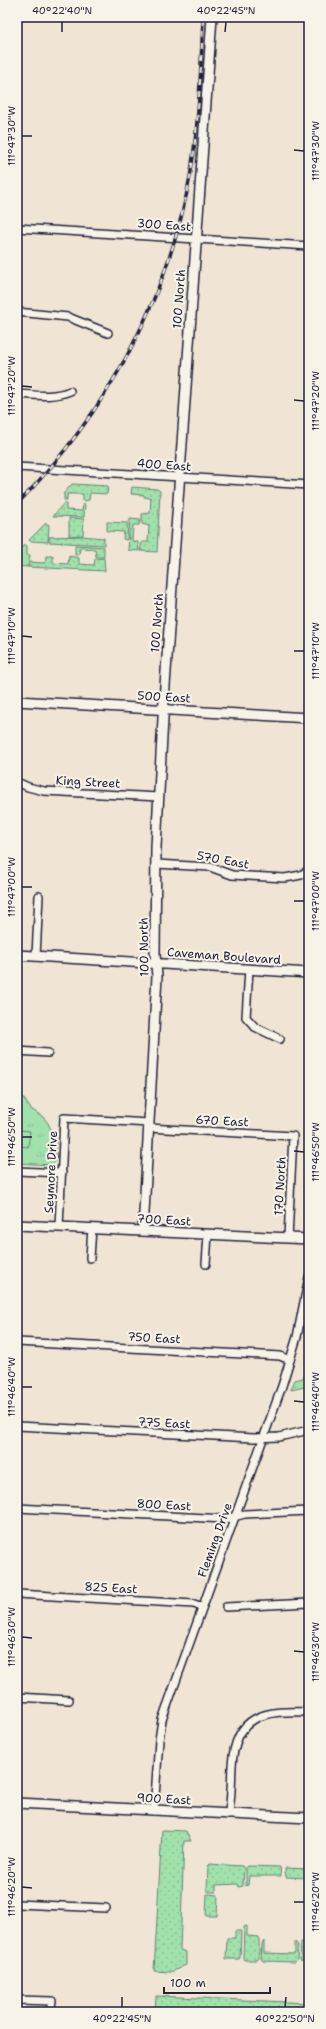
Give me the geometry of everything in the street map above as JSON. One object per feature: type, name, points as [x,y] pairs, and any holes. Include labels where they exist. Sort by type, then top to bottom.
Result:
[{"type":"street","name":"100 North","points":[[143,1231],[156,976],[156,864],[164,709],[195,238],[212,17]]},
{"type":"street","name":"300 East","points":[[17,228],[309,246]]},
{"type":"street","points":[[17,312],[68,317],[108,332]]},
{"type":"street","points":[[17,394],[50,396],[60,395],[70,391]]},
{"type":"street","name":"400 East","points":[[17,467],[309,485]]},
{"type":"street","name":"500 East","points":[[17,701],[309,718]]},
{"type":"street","name":"King Street","points":[[17,782],[28,787],[44,791],[159,797]]},
{"type":"street","name":"570 East","points":[[156,864],[202,866],[232,875],[278,877],[293,877],[309,870]]},
{"type":"street","points":[[36,956],[39,896]]},
{"type":"street","name":"Caveman Boulevard","points":[[17,955],[309,973]]},
{"type":"street","points":[[248,969],[246,1017],[255,1027],[280,1039]]},
{"type":"street","points":[[17,1051],[48,1053]]},
{"type":"street","name":"670 East","points":[[64,1118],[294,1136]]},
{"type":"street","name":"Seymore Drive","points":[[59,1227],[64,1118]]},
{"type":"street","name":"170 North","points":[[288,1238],[294,1136]]},
{"type":"street","points":[[17,1171],[62,1173]]},
{"type":"street","name":"700 East","points":[[17,1225],[309,1239]]},
{"type":"street","points":[[90,1258],[92,1228]]},
{"type":"street","points":[[206,1264],[208,1234]]},
{"type":"street","name":"Fleming Drive","points":[[154,1811],[160,1729],[290,1360],[309,1278]]},
{"type":"street","name":"750 East","points":[[17,1342],[280,1356],[290,1360]]},
{"type":"street","name":"775 East","points":[[17,1426],[263,1438],[279,1437],[309,1430]]},
{"type":"street","name":"800 East","points":[[17,1508],[225,1519],[245,1514],[309,1511]]},
{"type":"street","name":"825 East","points":[[17,1594],[194,1604],[202,1607]]},
{"type":"street","points":[[226,1607],[309,1603]]},
{"type":"street","points":[[17,1697],[69,1700]]},
{"type":"street","points":[[228,1815],[231,1796],[234,1746],[246,1726],[266,1713],[276,1711],[309,1712]]},
{"type":"street","name":"900 East","points":[[17,1803],[309,1818]]},
{"type":"street","points":[[17,1904],[106,1908]]},
{"type":"street","points":[[17,2000],[52,2001],[50,2012]]},
{"type":"green space","points":[[72,484],[108,486],[107,494],[90,493],[89,500],[83,501],[83,494],[67,494],[67,500],[64,500],[63,494]]},
{"type":"green space","points":[[132,487],[157,489],[160,491],[157,552],[140,551],[142,542],[148,542],[149,526],[142,524],[142,514],[150,513],[151,498],[144,497],[144,495],[131,494]]},
{"type":"green space","points":[[64,503],[66,503],[66,510],[82,511],[83,504],[85,505],[84,517],[53,516]]},
{"type":"green space","points":[[69,518],[84,519],[83,535],[69,536]]},
{"type":"green space","points":[[130,519],[141,520],[139,525],[133,525],[132,541],[138,542],[139,551],[128,550]]},
{"type":"green space","points":[[107,522],[128,523],[127,540],[123,539],[124,532],[107,531]]},
{"type":"green space","points":[[46,523],[49,525],[48,542],[30,541],[29,540]]},
{"type":"green space","points":[[82,536],[104,538],[104,545],[49,542],[49,537]]},
{"type":"green space","points":[[24,545],[27,546],[27,555],[30,555],[28,567],[17,566],[17,552]]},
{"type":"green space","points":[[75,545],[104,547],[104,557],[96,557],[95,549],[80,548],[79,555],[75,555]]},
{"type":"green space","points":[[46,556],[53,556],[53,563],[68,564],[69,556],[79,558],[79,564],[94,565],[95,559],[104,558],[105,571],[28,567],[29,562],[45,563]]},
{"type":"green space","points":[[19,1092],[31,1109],[43,1117],[48,1123],[56,1141],[55,1162],[51,1165],[17,1163],[17,1093]]},
{"type":"green space","points":[[17,1130],[30,1131],[28,1147],[17,1146]]},
{"type":"green space","points":[[309,1360],[309,1386],[291,1390],[295,1380],[303,1378]]},
{"type":"green space","points":[[162,1830],[186,1831],[191,1841],[184,1841],[180,1950],[186,1952],[186,1965],[171,1972],[154,1971]]},
{"type":"green space","points":[[210,1864],[242,1866],[244,1868],[243,1886],[239,1887],[238,1884],[216,1885],[216,1892],[209,1892],[207,1890],[208,1866]]},
{"type":"green space","points":[[248,1866],[280,1867],[281,1876],[249,1876],[248,1885],[246,1886],[246,1868]]},
{"type":"green space","points":[[286,1868],[309,1869],[309,1878],[286,1877]]},
{"type":"green space","points":[[207,1894],[218,1895],[217,1916],[206,1916]]},
{"type":"green space","points":[[247,1926],[247,1936],[259,1937],[259,1958],[257,1960],[244,1960],[243,1958],[244,1927]]},
{"type":"green space","points":[[235,1931],[241,1931],[240,1958],[226,1959],[227,1938],[235,1938]]},
{"type":"green space","points":[[264,1941],[264,1953],[295,1954],[295,1942],[298,1945],[297,1960],[295,1962],[263,1961],[261,1959],[262,1944]]},
{"type":"green space","points":[[301,1942],[309,1942],[309,1962],[300,1960]]},
{"type":"green space","points":[[156,1996],[309,2003],[309,2012],[155,2012]]},
{"type":"railway","points":[[17,504],[49,469],[79,431],[106,392],[130,351],[150,308],[167,264],[181,218],[194,152],[198,113],[203,17]]}]
